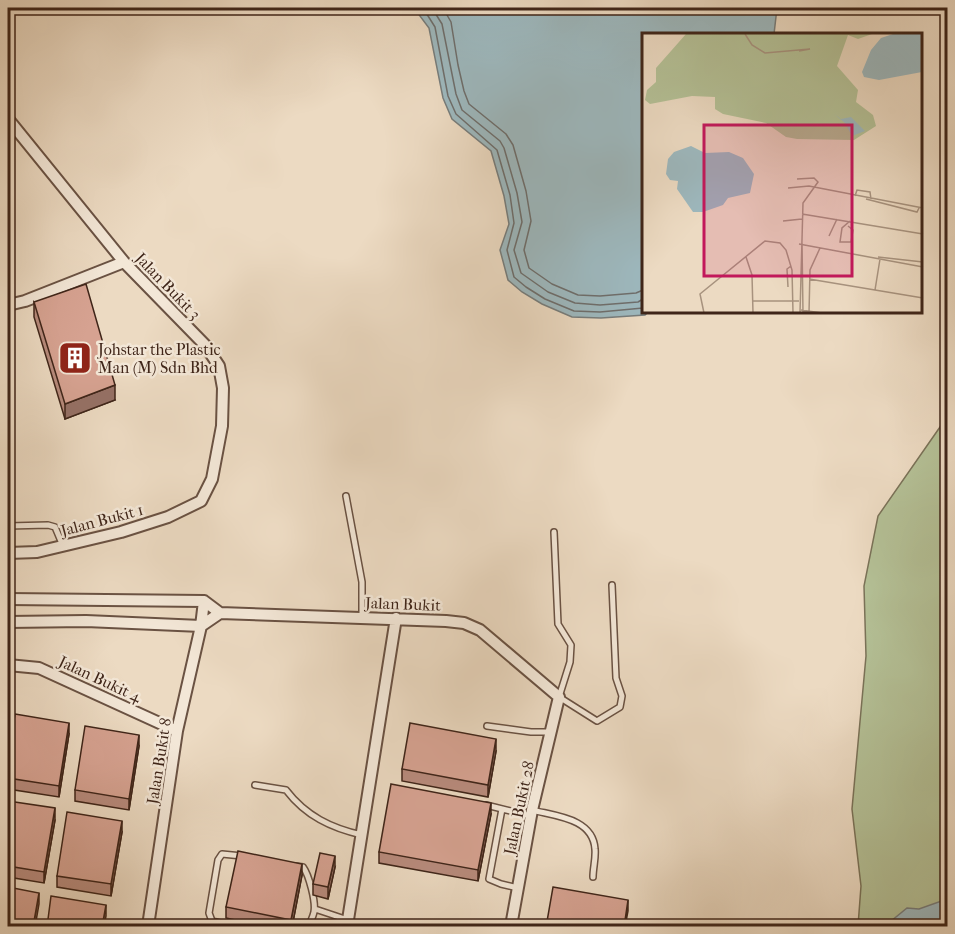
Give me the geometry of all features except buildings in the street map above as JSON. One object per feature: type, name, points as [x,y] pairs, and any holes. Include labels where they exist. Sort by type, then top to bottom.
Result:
[{"type":"street","name":"Jalan Bukit 3","points":[[8,119],[124,262],[205,345],[219,366],[223,388],[222,426],[212,479],[201,501]]},
{"type":"street","points":[[8,304],[25,301],[124,262]]},
{"type":"street","name":"Jalan Bukit 1","points":[[8,553],[37,552],[121,532],[168,517],[201,501]]},
{"type":"street","points":[[8,599],[204,601],[220,613],[201,626],[86,621],[8,622]]},
{"type":"street","name":"Jalan Bukit 8","points":[[148,927],[177,731],[201,626],[204,601]]},
{"type":"street","name":"Jalan Bukit","points":[[220,613],[396,618],[464,623],[480,630],[559,697]]},
{"type":"street","points":[[348,923],[396,618]]},
{"type":"street","name":"Jalan Bukit 4","points":[[8,665],[39,668],[177,731]]},
{"type":"street","name":"Jalan Bukit 28","points":[[511,927],[532,813],[559,697]]},
{"type":"lane","points":[[346,496],[362,582],[362,617]]},
{"type":"lane","points":[[8,526],[48,525],[55,527],[63,546]]},
{"type":"lane","points":[[554,532],[558,624],[571,645],[570,662],[559,697],[597,722],[620,707],[622,696],[616,678],[612,585]]},
{"type":"lane","points":[[487,726],[531,732],[551,732]]},
{"type":"lane","points":[[255,785],[286,790],[296,803],[312,817],[344,831],[362,835]]},
{"type":"lane","points":[[481,804],[575,821],[589,829],[595,847],[592,877]]},
{"type":"lane","points":[[502,809],[489,879],[518,888]]},
{"type":"lane","points":[[232,927],[212,921],[209,913],[218,860],[222,854],[227,853],[249,857]]},
{"type":"lane","points":[[292,865],[303,867],[307,872],[315,909],[309,927]]},
{"type":"lane","points":[[315,909],[348,923]]},
{"type":"green space","points":[[947,417],[947,926],[858,926],[861,886],[852,809],[866,656],[864,586],[878,516]]},
{"type":"water","points":[[414,8],[777,8],[774,33],[642,33],[642,314],[645,315],[572,317],[542,304],[508,280],[500,250],[509,224],[504,196],[491,151],[452,119],[443,98],[429,28]]},
{"type":"water","points":[[947,899],[947,926],[885,926],[907,908],[919,909]]},
{"type":"place","name":"Johstar the Plastic Man (M) Sdn Bhd","points":[[75,358]]}]
